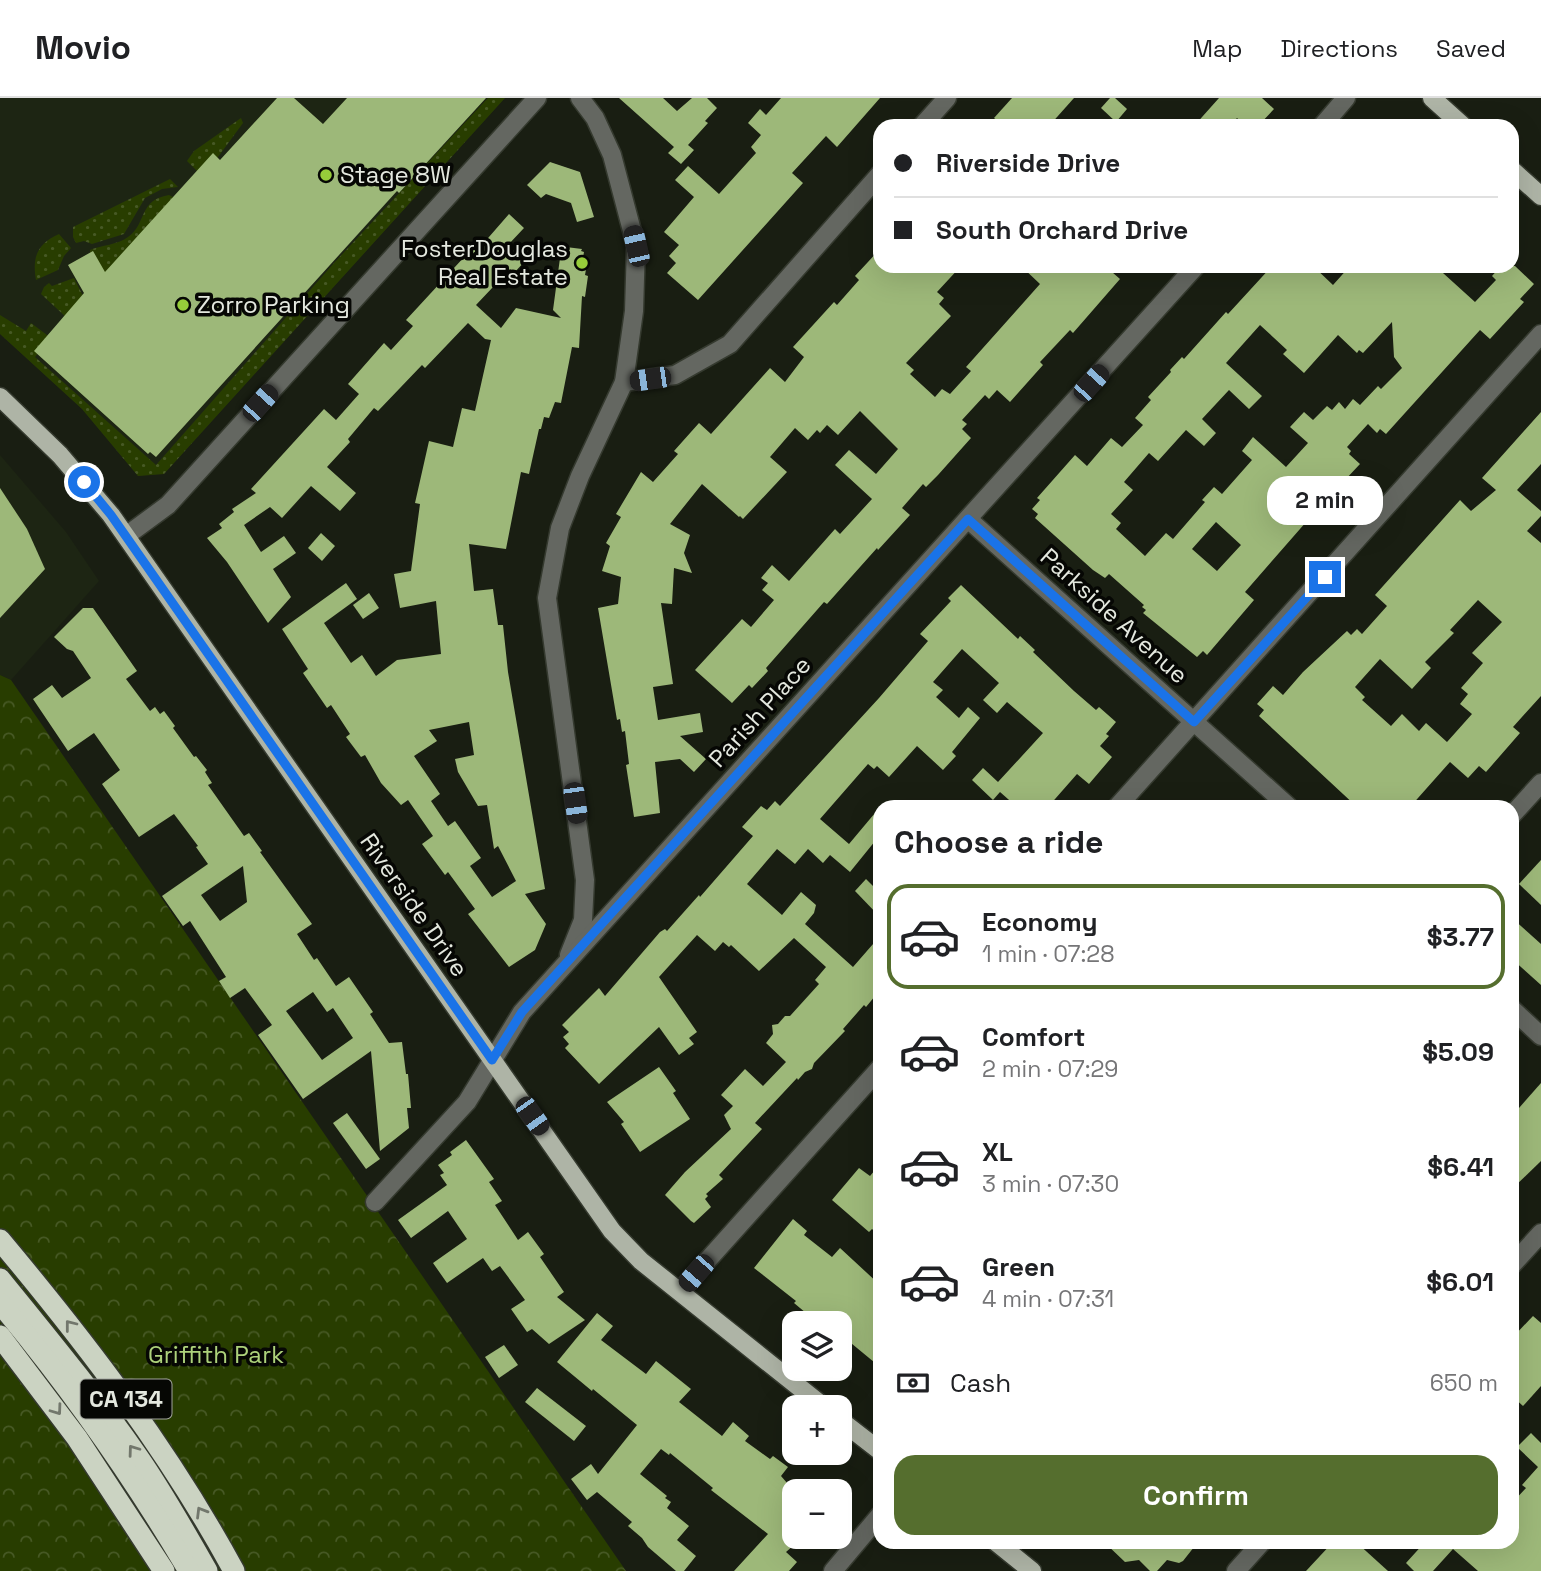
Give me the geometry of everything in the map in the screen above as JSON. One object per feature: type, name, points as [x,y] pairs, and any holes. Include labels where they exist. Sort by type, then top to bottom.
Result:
[{"type":"highway","name":"CA 134","points":[[0,1240],[62,1314],[124,1396],[196,1504],[234,1571]]},
{"type":"highway","points":[[0,1279],[77,1373],[138,1457],[207,1571]]},
{"type":"highway","points":[[0,1303],[103,1437],[189,1571]]},
{"type":"highway","name":"CA 134","points":[[0,1336],[84,1447],[164,1571]]},
{"type":"main road","points":[[1432,98],[1455,119]]},
{"type":"main road","points":[[1519,176],[1541,196]]},
{"type":"main road","name":"Riverside Drive","points":[[0,397],[71,468],[126,536],[612,1230],[641,1261],[809,1395]]},
{"type":"main road","points":[[852,1429],[873,1446]]},
{"type":"main road","points":[[1005,1549],[1032,1571]]},
{"type":"street","points":[[126,536],[168,505],[537,98]]},
{"type":"street","points":[[566,965],[583,920],[585,880],[547,598],[560,528],[580,476],[624,382],[634,311],[636,246],[612,155],[595,118],[580,98]]},
{"type":"street","points":[[928,119],[947,98]]},
{"type":"street","points":[[1328,119],[1346,98]]},
{"type":"street","points":[[624,382],[675,375],[730,344],[873,182]]},
{"type":"street","name":"Parish Place","points":[[375,1202],[467,1102],[522,1012],[1190,273]]},
{"type":"street","points":[[1123,800],[1541,334]]},
{"type":"street","name":"Parkside Avenue","points":[[968,519],[1281,800]]},
{"type":"street","points":[[1519,807],[1541,783]]},
{"type":"street","points":[[1519,1016],[1541,1036]]},
{"type":"street","points":[[680,1291],[873,1076]]},
{"type":"street","points":[[1519,1257],[1541,1233]]},
{"type":"street","points":[[834,1571],[873,1524]]},
{"type":"street","points":[[1236,1571],[1256,1549]]},
{"type":"shaded area","points":[[0,98],[505,98],[164,474],[138,476],[82,409],[0,334]]},
{"type":"shaded area","points":[[0,455],[66,532],[99,581],[11,680],[0,675]]},
{"type":"green space","points":[[488,98],[505,98],[164,474],[138,476],[82,409],[0,334],[0,315],[26,331],[31,323],[51,338],[35,357],[156,465],[334,263]]},
{"type":"green space","points":[[241,118],[243,123],[218,157],[200,174],[187,161],[194,151]]},
{"type":"green space","points":[[170,179],[178,187],[162,189],[145,198],[124,234],[92,244],[84,241],[76,243],[73,227]]},
{"type":"green space","points":[[169,195],[177,199],[101,278],[90,257],[90,250],[128,237],[138,226],[147,207],[159,198]]},
{"type":"green space","points":[[59,234],[71,248],[58,270],[36,280],[38,252],[46,242]]},
{"type":"green space","points":[[74,278],[84,298],[68,319],[41,294],[49,283],[52,286]]},
{"type":"green space","name":"Griffith Park","points":[[0,675],[11,680],[626,1571],[0,1571]]},
{"type":"building","name":"Zorro Parking","points":[[277,98],[294,98],[323,124],[347,98],[486,98],[399,193],[397,191],[156,457],[150,452],[148,454],[34,351],[84,293],[68,265],[93,251],[105,272],[213,153],[220,160]]},
{"type":"building","points":[[619,98],[663,98],[677,111],[692,98],[707,98],[717,108],[705,121],[708,123],[688,145],[694,150],[681,164],[668,153],[674,147]]},
{"type":"building","points":[[781,98],[880,98],[837,147],[826,136],[792,173],[803,183],[698,300],[667,273],[676,263],[669,256],[679,245],[664,232],[694,197],[675,180],[688,166],[719,194],[756,153],[751,147],[761,135],[748,123],[760,109],[766,115]]},
{"type":"building","points":[[1012,98],[1074,98],[1055,119],[994,118]]},
{"type":"building","points":[[1110,98],[1115,98],[1127,109],[1119,119],[1113,119],[1101,108]]},
{"type":"building","points":[[1219,98],[1262,98],[1274,109],[1265,119],[1200,119]]},
{"type":"building","points":[[550,162],[580,172],[594,217],[577,222],[571,203],[546,194],[541,198],[527,185]]},
{"type":"building","points":[[509,214],[524,228],[508,245],[525,261],[514,273],[510,269],[476,305],[501,328],[516,308],[561,318],[553,310],[560,258],[566,247],[582,249],[582,263],[587,264],[585,275],[588,276],[585,297],[582,296],[579,348],[572,347],[561,403],[555,402],[549,418],[544,417],[539,429],[529,474],[521,472],[506,549],[469,544],[474,591],[493,589],[498,625],[503,625],[508,672],[545,889],[525,894],[546,924],[535,950],[509,967],[468,914],[475,909],[448,872],[445,875],[422,844],[433,836],[408,800],[401,805],[381,783],[365,755],[361,757],[346,737],[350,734],[331,705],[327,708],[303,673],[308,669],[282,629],[346,583],[357,599],[324,623],[351,663],[362,655],[376,676],[397,660],[441,654],[436,601],[400,608],[394,574],[411,571],[420,504],[415,503],[429,441],[453,447],[462,408],[475,411],[491,340],[485,339],[468,323],[425,368],[422,365],[378,411],[374,408],[348,439],[350,442],[327,467],[356,493],[340,511],[311,486],[282,518],[270,507],[244,525],[261,552],[284,536],[296,553],[273,569],[291,597],[268,623],[227,562],[207,538],[222,528],[219,524],[234,512],[232,509],[256,493],[251,489],[324,409],[336,420],[359,394],[348,384],[384,343],[391,350],[413,326],[406,320],[478,242],[482,245]],"holes":[[[469,722],[474,755],[455,759],[458,772],[478,806],[487,805],[494,849],[498,846],[516,881],[492,897],[470,866],[481,858],[455,821],[448,826],[431,801],[440,794],[414,756],[437,741],[429,730]]]},
{"type":"building","points":[[873,257],[873,273],[955,273],[937,292],[944,298],[939,304],[951,316],[906,363],[914,370],[910,374],[935,397],[942,389],[950,394],[971,371],[966,367],[1040,284],[1028,273],[1113,273],[1120,279],[1073,333],[1070,330],[1040,362],[1043,365],[1010,402],[997,390],[989,399],[985,395],[962,420],[967,424],[962,429],[971,438],[938,475],[926,487],[923,484],[902,508],[910,515],[827,604],[824,602],[766,668],[768,671],[752,688],[749,685],[732,703],[695,670],[742,619],[751,627],[774,600],[762,590],[768,583],[761,578],[772,565],[789,581],[835,529],[840,534],[872,499],[835,465],[849,450],[876,474],[898,449],[860,411],[838,435],[827,425],[820,433],[817,430],[808,440],[795,428],[770,457],[787,472],[743,519],[702,484],[670,524],[690,535],[684,553],[692,573],[674,568],[672,604],[661,603],[673,684],[653,687],[658,720],[700,713],[703,732],[680,736],[706,759],[694,772],[680,759],[655,762],[660,813],[634,817],[626,765],[629,764],[625,731],[622,732],[620,719],[617,720],[598,608],[618,604],[621,577],[602,571],[610,546],[606,543],[621,517],[616,514],[641,472],[653,482],[678,454],[674,451],[699,423],[711,434],[770,368],[785,382],[804,357],[793,347],[834,302],[837,305],[859,280],[855,276]]},
{"type":"building","points":[[1519,270],[1534,284],[1520,299],[1524,302],[1490,339],[1480,330],[1386,434],[1380,429],[1377,433],[1368,424],[1347,447],[1351,451],[1349,454],[1360,464],[1329,497],[1302,510],[1309,517],[1307,521],[1245,592],[1254,600],[1207,655],[1203,651],[1197,657],[1143,613],[1146,610],[1142,607],[1144,605],[1109,574],[1105,578],[1093,570],[1035,518],[1038,514],[1032,509],[1040,500],[1037,498],[1075,455],[1087,466],[1111,438],[1122,447],[1143,425],[1135,418],[1151,400],[1148,397],[1226,312],[1228,314],[1266,273],[1320,273],[1333,285],[1344,273],[1443,273],[1475,302],[1496,280],[1492,276],[1495,273],[1519,273]],"holes":[[[1392,322],[1394,357],[1402,368],[1381,389],[1378,386],[1360,405],[1353,399],[1345,409],[1339,402],[1332,410],[1327,406],[1313,420],[1304,412],[1290,427],[1308,443],[1286,467],[1253,437],[1242,451],[1252,460],[1222,494],[1214,487],[1202,500],[1205,502],[1173,539],[1166,533],[1145,556],[1116,529],[1121,523],[1111,514],[1133,490],[1124,482],[1149,453],[1158,461],[1186,430],[1204,446],[1216,433],[1202,419],[1229,390],[1249,409],[1262,396],[1226,363],[1260,325],[1287,350],[1283,354],[1304,373],[1338,335],[1357,353],[1359,350],[1363,353]],[[1216,522],[1241,545],[1217,571],[1192,549]]]},
{"type":"building","points":[[1541,412],[1541,464],[1517,490],[1541,511],[1541,516],[1527,531],[1541,543],[1541,696],[1513,727],[1520,733],[1486,772],[1479,766],[1468,778],[1450,762],[1416,800],[1349,800],[1259,716],[1264,710],[1257,704],[1273,686],[1283,695],[1303,672],[1347,631],[1351,635],[1357,629],[1362,634],[1387,606],[1375,595],[1460,500],[1471,511],[1496,490],[1482,478]],"holes":[[[1478,600],[1502,622],[1472,653],[1483,663],[1461,688],[1468,694],[1460,704],[1472,714],[1447,742],[1426,723],[1419,731],[1402,714],[1391,726],[1362,700],[1365,697],[1355,687],[1380,659],[1412,689],[1431,668],[1425,662],[1454,633],[1450,630]]]},
{"type":"building","points":[[0,488],[27,529],[45,569],[0,618]]},
{"type":"building","points":[[321,533],[335,546],[322,561],[308,548]]},
{"type":"building","points":[[961,585],[1018,639],[1020,636],[1035,650],[1033,652],[1074,691],[1096,710],[1099,707],[1116,722],[1100,746],[1112,757],[1089,784],[1077,774],[1054,800],[1009,800],[1000,792],[993,800],[972,780],[983,768],[998,782],[1043,733],[1007,702],[997,713],[983,700],[999,683],[962,649],[933,682],[943,690],[936,697],[959,718],[968,707],[980,718],[952,752],[956,756],[943,770],[917,746],[889,777],[877,766],[874,769],[868,764],[820,819],[849,844],[873,815],[873,844],[850,872],[830,855],[823,863],[808,849],[795,864],[777,849],[747,884],[782,915],[801,892],[816,905],[814,913],[805,924],[853,967],[873,944],[873,998],[843,1029],[845,1031],[814,1063],[812,1069],[798,1080],[797,1078],[755,1123],[762,1129],[719,1175],[723,1179],[706,1194],[708,1196],[705,1199],[711,1207],[694,1223],[665,1195],[685,1172],[731,1129],[724,1115],[733,1106],[721,1095],[745,1069],[763,1086],[786,1062],[766,1043],[773,1034],[772,1025],[778,1024],[785,1016],[790,1016],[819,984],[815,980],[826,967],[794,938],[759,971],[731,945],[729,947],[723,942],[715,951],[697,935],[659,977],[697,1032],[689,1038],[694,1044],[679,1055],[659,1027],[599,1084],[565,1048],[569,1044],[563,1037],[569,1032],[562,1025],[599,988],[605,996],[660,932],[665,929],[667,931],[699,895],[700,897],[753,836],[742,827],[761,806],[767,810],[775,801],[780,806],[879,698],[928,641],[920,634],[951,601],[948,598]]},
{"type":"building","points":[[369,593],[379,608],[363,619],[353,605]]},
{"type":"building","points":[[83,608],[93,608],[137,671],[126,679],[150,711],[155,707],[160,714],[164,711],[194,757],[196,756],[207,770],[205,772],[212,783],[208,785],[244,836],[249,833],[312,924],[297,934],[314,960],[317,958],[336,986],[349,977],[373,1012],[370,1014],[389,1043],[402,1042],[411,1108],[407,1108],[409,1128],[380,1151],[371,1051],[303,1099],[258,1035],[272,1025],[245,988],[230,998],[219,981],[226,977],[190,921],[183,926],[162,896],[208,864],[196,847],[198,846],[174,814],[139,837],[102,784],[120,770],[94,733],[68,751],[33,699],[52,685],[62,698],[91,678],[73,651],[54,637]],"holes":[[[243,866],[247,902],[220,921],[201,895]],[[313,992],[327,1012],[333,1008],[353,1038],[322,1060],[286,1011]]]},
{"type":"building","points":[[1541,860],[1541,905],[1519,884]]},
{"type":"building","points":[[866,879],[873,886],[873,910],[855,891]]},
{"type":"building","points":[[1519,924],[1541,944],[1541,985],[1519,965]]},
{"type":"building","points":[[659,1067],[676,1091],[673,1093],[690,1119],[640,1152],[621,1124],[624,1122],[607,1102]]},
{"type":"building","points":[[1541,1083],[1541,1161],[1519,1182],[1519,1108]]},
{"type":"building","points":[[347,1113],[380,1159],[366,1169],[333,1123]]},
{"type":"building","points":[[466,1140],[494,1179],[489,1182],[502,1201],[495,1205],[518,1240],[528,1232],[544,1254],[540,1257],[564,1292],[557,1297],[585,1320],[549,1344],[532,1329],[527,1332],[511,1309],[525,1300],[500,1266],[492,1271],[483,1258],[447,1283],[433,1263],[467,1239],[448,1211],[411,1238],[398,1220],[447,1185],[440,1175],[444,1173],[438,1165]]},
{"type":"building","points":[[859,1168],[870,1176],[873,1172],[873,1230],[869,1232],[832,1200]]},
{"type":"building","points":[[793,1219],[807,1231],[804,1235],[832,1257],[840,1248],[873,1279],[873,1361],[852,1344],[852,1311],[804,1311],[794,1303],[796,1301],[754,1268]]},
{"type":"building","points":[[597,1313],[613,1326],[601,1340],[646,1374],[656,1361],[691,1389],[679,1402],[722,1436],[733,1422],[749,1436],[745,1441],[770,1459],[773,1456],[788,1467],[781,1476],[784,1479],[782,1549],[789,1549],[786,1552],[797,1562],[789,1571],[734,1571],[768,1534],[711,1490],[713,1488],[670,1453],[669,1455],[661,1449],[640,1474],[667,1496],[665,1498],[671,1502],[667,1508],[689,1526],[677,1540],[696,1556],[684,1571],[676,1571],[648,1547],[628,1526],[632,1522],[597,1492],[587,1500],[571,1479],[591,1464],[598,1474],[637,1425],[557,1362]]},
{"type":"building","points":[[1533,1316],[1541,1323],[1541,1386],[1523,1406],[1519,1402],[1519,1331]]},
{"type":"building","points":[[504,1345],[518,1365],[499,1378],[485,1357]]},
{"type":"building","points":[[537,1388],[586,1426],[574,1441],[525,1402]]},
{"type":"building","points":[[1531,1433],[1541,1443],[1541,1571],[1478,1571],[1453,1549],[1519,1549],[1519,1496],[1526,1488],[1522,1485],[1538,1467],[1519,1449],[1519,1445]]},
{"type":"building","points":[[1111,1549],[1192,1549],[1183,1561],[1179,1563],[1167,1560],[1157,1571],[1150,1571],[1139,1560],[1125,1562]]},
{"type":"building","points":[[1326,1549],[1364,1549],[1388,1571],[1306,1571]]},
{"type":"building","points":[[1419,1549],[1453,1549],[1433,1571],[1414,1571],[1406,1563]]},
{"type":"place","name":"Stage 8W","points":[[326,175]]},
{"type":"place","name":"FosterDouglas Real Estate","points":[[582,263]]},
{"type":"place","name":"Zorro Parking","points":[[183,305]]},
{"type":"route","points":[[84,482],[111,515],[492,1060],[522,1012],[968,519],[1194,722],[1325,577]]}]
